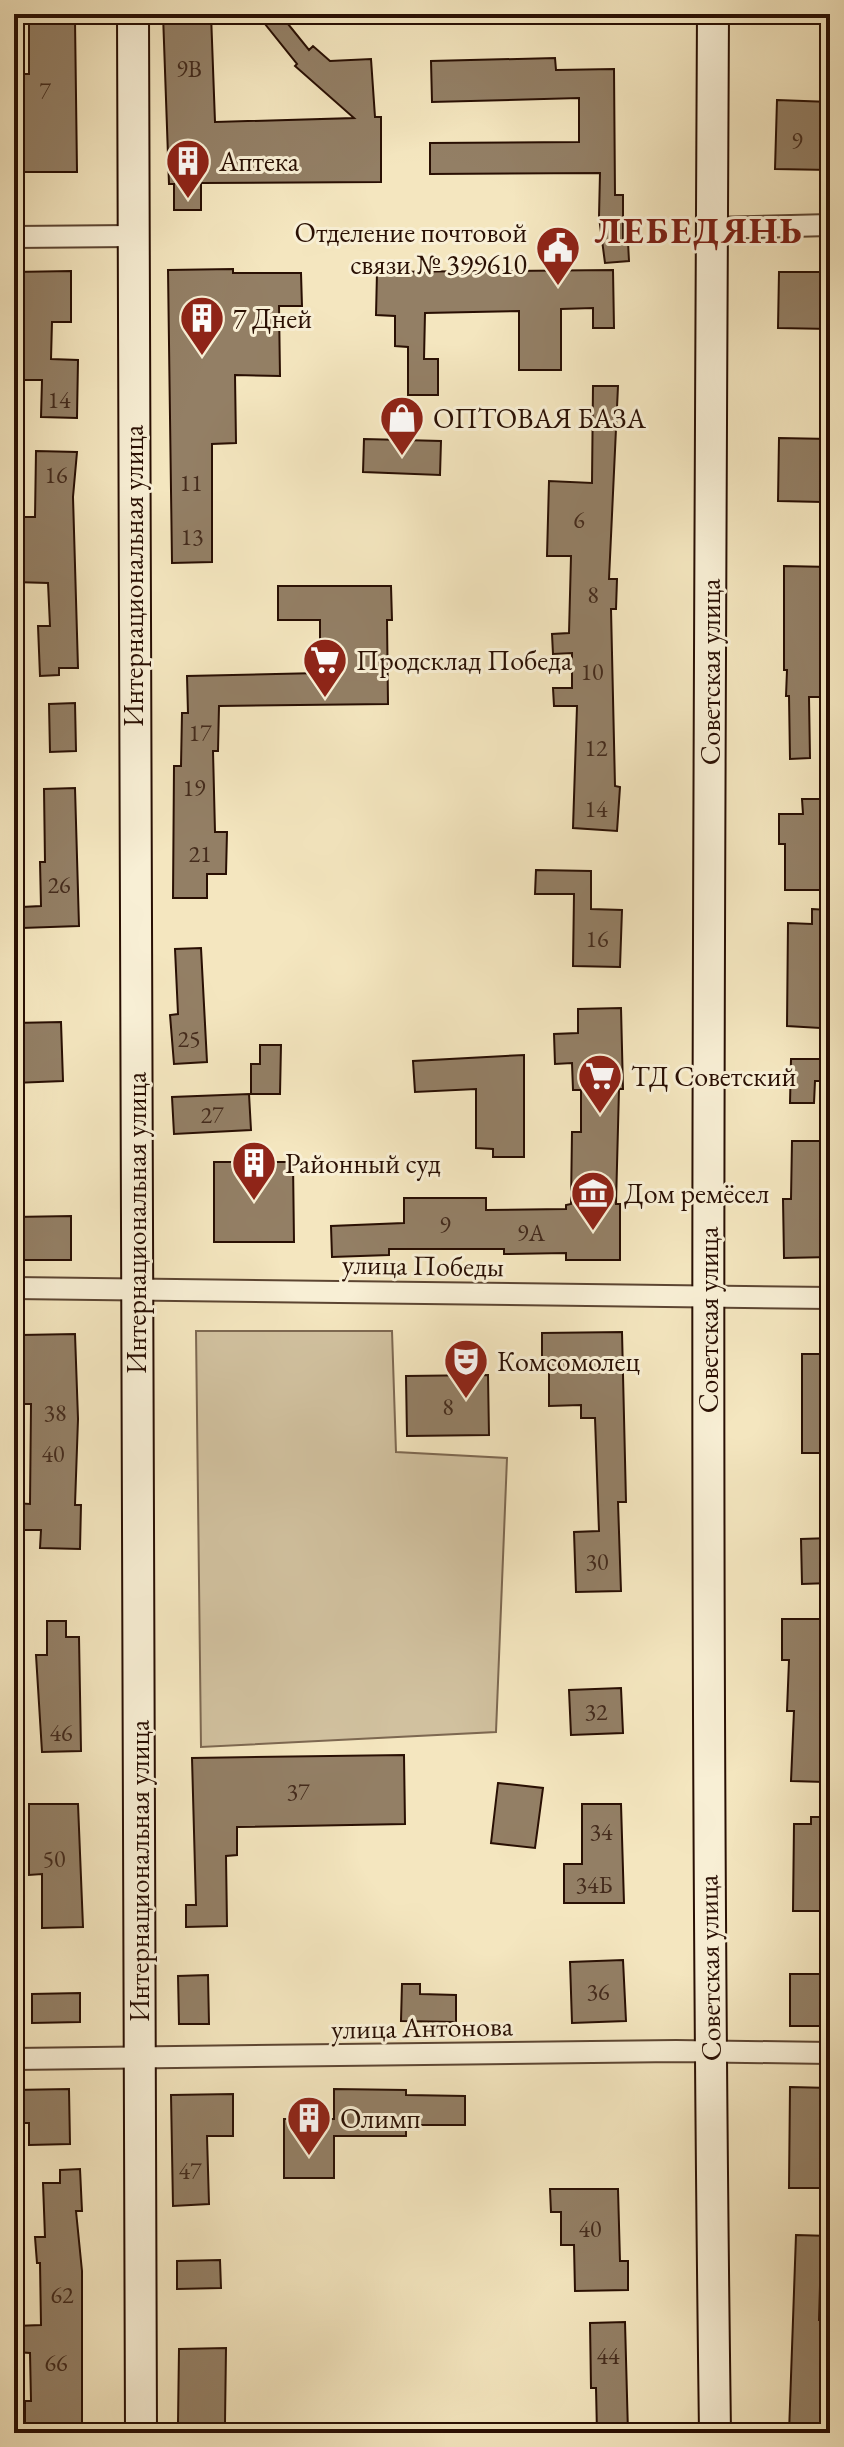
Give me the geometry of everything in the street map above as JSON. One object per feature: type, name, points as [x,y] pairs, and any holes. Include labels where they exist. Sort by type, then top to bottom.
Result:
[{"type":"street","name":"Интернациональная улица","points":[[133,14],[141,2433]]},
{"type":"street","name":"Советская улица","points":[[713,14],[707,1299],[715,2433]]},
{"type":"street","points":[[712,228],[830,225]]},
{"type":"street","points":[[14,237],[132,236]]},
{"type":"street","name":"улица Победы","points":[[14,1288],[137,1287],[707,1299],[830,1298]]},
{"type":"street","name":"улица Антонова","points":[[14,2059],[710,2051],[830,2053]]},
{"type":"shaded area","points":[[196,1331],[392,1331],[396,1452],[507,1458],[496,1732],[201,1747]]},
{"type":"building","points":[[163,14],[211,14],[215,122],[354,118],[295,66],[297,64],[257,14],[280,14],[309,50],[313,46],[330,61],[371,59],[375,117],[381,117],[381,182],[201,183],[201,210],[174,210],[174,184],[169,184]]},
{"type":"building","points":[[75,20],[77,172],[14,172],[14,74],[29,74],[29,21]]},
{"type":"building","points":[[555,58],[556,70],[614,69],[615,195],[623,195],[623,242],[628,242],[629,261],[605,263],[599,217],[600,173],[430,174],[430,143],[579,142],[579,98],[432,102],[431,61]]},
{"type":"building","points":[[777,100],[830,102],[830,170],[775,169]]},
{"type":"building","points":[[233,269],[233,273],[301,273],[302,306],[279,306],[280,376],[235,375],[236,443],[212,444],[212,562],[172,563],[168,270]]},
{"type":"building","points":[[613,270],[614,328],[593,328],[593,308],[561,309],[561,370],[519,370],[519,311],[425,313],[424,359],[438,359],[438,395],[408,395],[408,347],[395,346],[395,316],[376,315],[377,272]]},
{"type":"building","points":[[71,271],[71,322],[52,322],[51,359],[78,360],[77,418],[41,417],[42,380],[22,380],[23,322],[19,322],[14,272]]},
{"type":"building","points":[[779,272],[830,272],[830,329],[778,328]]},
{"type":"building","points":[[593,386],[618,386],[609,579],[617,579],[616,609],[611,609],[615,786],[620,787],[617,831],[573,828],[577,706],[554,706],[553,688],[572,688],[572,653],[553,654],[552,634],[569,633],[571,556],[547,556],[549,481],[592,483]]},
{"type":"building","points":[[779,438],[830,439],[830,468],[823,468],[822,502],[778,501]]},
{"type":"building","name":"ОПТОВАЯ БАЗА","points":[[364,439],[441,441],[440,475],[363,472]]},
{"type":"building","points":[[36,451],[77,452],[73,497],[78,668],[59,668],[59,675],[40,676],[38,626],[50,626],[48,583],[14,582],[14,517],[35,517]]},
{"type":"building","points":[[784,566],[830,567],[830,697],[809,697],[810,758],[790,759],[789,696],[786,696],[787,670],[784,670]]},
{"type":"building","points":[[278,586],[391,586],[392,620],[387,620],[388,704],[219,706],[218,751],[213,751],[215,832],[227,832],[226,874],[207,874],[207,898],[173,898],[174,766],[181,766],[182,713],[188,713],[187,676],[320,673],[320,620],[278,620]]},
{"type":"building","points":[[75,703],[76,751],[50,752],[49,704]]},
{"type":"building","points":[[75,788],[79,926],[22,928],[22,907],[41,906],[40,862],[45,862],[44,789]]},
{"type":"building","points":[[802,799],[830,799],[825,890],[785,890],[785,844],[779,844],[779,814],[803,814]]},
{"type":"building","points":[[536,870],[591,871],[591,909],[622,910],[620,967],[573,966],[574,894],[535,894]]},
{"type":"building","points":[[812,909],[828,910],[830,995],[821,995],[820,1028],[787,1026],[788,923],[812,924]]},
{"type":"building","points":[[201,948],[207,1062],[174,1064],[170,1015],[178,1014],[175,949]]},
{"type":"building","points":[[621,1008],[623,1089],[619,1089],[616,1204],[620,1204],[620,1260],[566,1260],[566,1253],[504,1254],[504,1249],[389,1249],[389,1255],[332,1257],[331,1226],[404,1223],[404,1198],[486,1198],[486,1210],[566,1209],[566,1205],[571,1204],[572,1132],[581,1132],[581,1090],[573,1090],[572,1063],[555,1064],[554,1034],[578,1033],[578,1009]]},
{"type":"building","points":[[61,1022],[63,1081],[14,1083],[14,1023]]},
{"type":"building","points":[[260,1045],[281,1045],[280,1094],[251,1094],[251,1064],[260,1064]]},
{"type":"building","points":[[524,1055],[524,1157],[493,1157],[493,1149],[476,1148],[476,1089],[415,1092],[413,1061]]},
{"type":"building","points":[[791,1059],[830,1059],[830,1081],[815,1081],[814,1103],[790,1103]]},
{"type":"building","points":[[249,1094],[251,1130],[174,1134],[172,1097]]},
{"type":"building","points":[[792,1141],[825,1141],[825,1198],[830,1198],[830,1257],[784,1258],[783,1199],[791,1199]]},
{"type":"building","name":"Районный суд","points":[[214,1162],[293,1162],[294,1242],[214,1242]]},
{"type":"building","points":[[71,1216],[71,1260],[14,1260],[14,1217]]},
{"type":"building","points":[[622,1332],[626,1502],[618,1502],[621,1591],[576,1592],[574,1532],[599,1531],[595,1418],[581,1418],[581,1405],[549,1406],[549,1361],[542,1361],[542,1333]]},
{"type":"building","points":[[75,1334],[78,1419],[75,1505],[81,1505],[80,1549],[40,1548],[41,1530],[14,1530],[14,1503],[30,1504],[31,1404],[24,1404],[21,1335]]},
{"type":"building","points":[[802,1354],[830,1354],[830,1453],[802,1453]]},
{"type":"building","points":[[488,1375],[489,1435],[407,1436],[406,1376]]},
{"type":"building","points":[[830,1538],[830,1583],[802,1584],[801,1539]]},
{"type":"building","points":[[782,1619],[830,1619],[830,1698],[827,1698],[824,1782],[791,1781],[794,1711],[787,1711],[789,1660],[782,1660]]},
{"type":"building","points":[[47,1621],[66,1621],[66,1637],[79,1637],[81,1751],[42,1752],[36,1655],[47,1655]]},
{"type":"building","points":[[621,1688],[623,1733],[571,1735],[569,1690]]},
{"type":"building","points":[[404,1755],[405,1824],[237,1827],[237,1855],[226,1856],[227,1926],[186,1927],[186,1905],[196,1905],[192,1758]]},
{"type":"building","points":[[498,1783],[543,1788],[535,1848],[491,1843]]},
{"type":"building","points":[[29,1804],[78,1804],[83,1927],[42,1928],[42,1874],[29,1875]]},
{"type":"building","points":[[582,1804],[621,1804],[624,1903],[564,1903],[564,1864],[582,1864]]},
{"type":"building","points":[[811,1817],[830,1817],[830,1911],[793,1911],[794,1824],[811,1824]]},
{"type":"building","points":[[623,1960],[626,2021],[572,2023],[570,1962]]},
{"type":"building","points":[[790,1974],[830,1974],[830,2026],[790,2026]]},
{"type":"building","points":[[208,1975],[209,2024],[179,2024],[178,1976]]},
{"type":"building","points":[[402,1984],[420,1984],[420,1994],[456,1995],[456,2022],[401,2021]]},
{"type":"building","points":[[80,1993],[80,2022],[32,2023],[32,1994]]},
{"type":"building","points":[[790,2087],[830,2088],[830,2188],[789,2188]]},
{"type":"building","points":[[69,2089],[70,2144],[29,2145],[29,2123],[14,2123],[14,2090]]},
{"type":"building","points":[[334,2089],[406,2090],[406,2095],[465,2096],[465,2125],[406,2125],[406,2136],[334,2136],[334,2178],[284,2178],[284,2119],[334,2119]]},
{"type":"building","points":[[233,2094],[233,2136],[207,2136],[209,2204],[173,2206],[171,2095]]},
{"type":"building","points":[[80,2169],[82,2211],[76,2211],[82,2271],[82,2432],[25,2433],[25,2401],[31,2401],[30,2353],[16,2352],[15,2326],[41,2325],[40,2263],[37,2263],[35,2237],[45,2237],[43,2183],[60,2183],[60,2170]]},
{"type":"building","points":[[550,2189],[618,2189],[620,2261],[628,2261],[628,2290],[575,2291],[574,2245],[561,2245],[561,2212],[551,2212]]},
{"type":"building","points":[[796,2235],[830,2236],[830,2286],[820,2286],[819,2320],[830,2320],[830,2433],[789,2433]]},
{"type":"building","points":[[220,2260],[221,2288],[177,2289],[177,2261]]},
{"type":"building","points":[[625,2322],[628,2433],[597,2433],[596,2388],[591,2388],[590,2323]]},
{"type":"building","points":[[226,2348],[225,2423],[178,2423],[179,2349]]},
{"type":"place","name":"Аптека","points":[[188,200]]},
{"type":"place","name":"Отделение почтовой связи № 399610","points":[[558,287]]},
{"type":"place","name":"7 Дней","points":[[202,357]]},
{"type":"place","name":"ОПТОВАЯ БАЗА","points":[[402,457]]},
{"type":"place","name":"Продсклад Победа","points":[[325,699]]},
{"type":"place","name":"ТД Советский","points":[[600,1115]]},
{"type":"place","name":"Районный суд","points":[[254,1202]]},
{"type":"place","name":"Дом ремёсел","points":[[593,1232]]},
{"type":"place","name":"Комсомолец","points":[[466,1400]]},
{"type":"place","name":"Олимп","points":[[309,2157]]},
{"type":"district","name":"ЛЕБЕДЯНЬ","points":[[699,230]]}]
